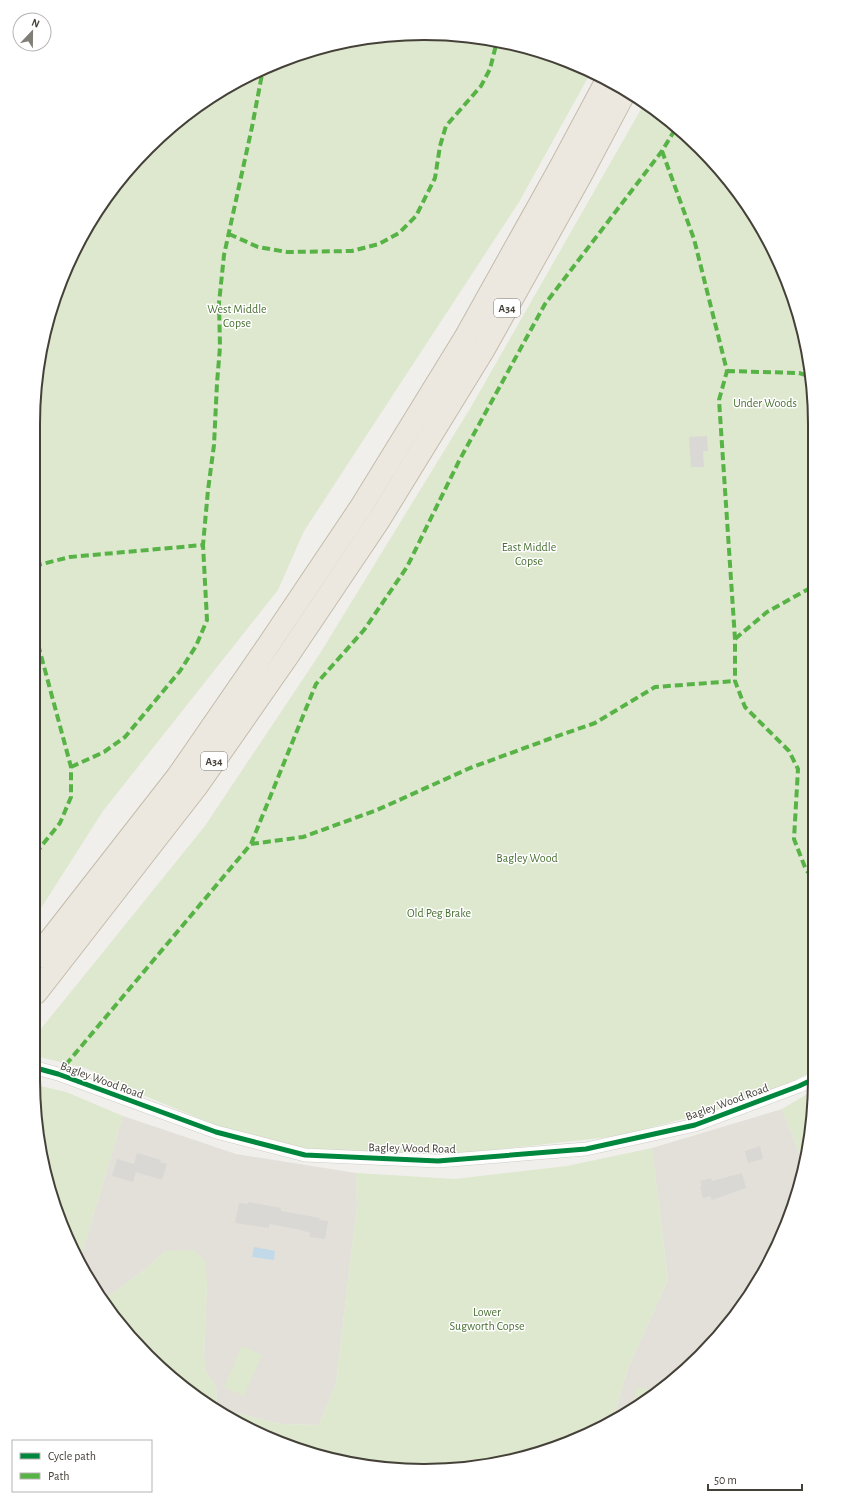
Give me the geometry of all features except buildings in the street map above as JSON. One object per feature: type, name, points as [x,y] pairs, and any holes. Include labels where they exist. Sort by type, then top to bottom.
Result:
[{"type":"highway","name":"A34","points":[[40,953],[178,776],[361,507],[465,338],[604,85]]},
{"type":"highway","name":"A34","points":[[40,988],[197,786],[287,657],[379,520],[484,349],[581,175],[623,96]]},
{"type":"street","name":"Bagley Wood Road","points":[[40,1069],[58,1074],[216,1132],[305,1155],[438,1161],[586,1149],[703,1122],[808,1082]]},
{"type":"shaded area","points":[[782,1109],[801,1157],[788,1203],[779,1227],[757,1272],[729,1314],[696,1352],[677,1369],[658,1385],[614,1414],[628,1368],[668,1280],[652,1148]]},
{"type":"shaded area","points":[[123,1116],[236,1154],[356,1173],[357,1205],[336,1383],[319,1425],[281,1424],[229,1411],[217,1403],[216,1386],[206,1372],[204,1357],[207,1282],[165,1251],[143,1271],[107,1297],[91,1272],[82,1254]]},
{"type":"green space","name":"West Middle Copse","points":[[424,40],[449,41],[499,47],[523,53],[547,60],[588,77],[519,202],[304,531],[278,590],[103,811],[40,910],[41,399],[47,349],[60,301],[69,277],[91,232],[119,190],[135,171],[152,152],[190,119],[232,91],[277,69],[301,60],[349,47],[374,43]]},
{"type":"green space","name":"Old Peg Brake","points":[[642,108],[658,119],[696,152],[729,190],[757,232],[779,277],[788,301],[801,349],[805,374],[808,424],[808,1074],[748,1102],[618,1136],[439,1156],[305,1150],[218,1126],[145,1096],[85,1068],[40,1057],[40,1030],[205,826],[319,655],[471,407]]},
{"type":"green space","points":[[40,1086],[66,1092],[123,1116],[82,1254],[69,1227],[60,1203],[47,1155],[43,1130]]},
{"type":"green space","points":[[807,1094],[805,1130],[801,1157],[782,1109]]},
{"type":"green space","name":"Lower Sugworth Copse","points":[[652,1148],[668,1280],[628,1368],[614,1414],[571,1435],[523,1451],[474,1461],[424,1464],[374,1461],[325,1451],[277,1435],[229,1411],[281,1424],[319,1425],[336,1383],[357,1205],[356,1173],[455,1179],[567,1166]]},
{"type":"green space","name":"Lower Sugworth Copse","points":[[194,1250],[205,1261],[207,1282],[204,1357],[206,1372],[216,1386],[217,1403],[190,1385],[152,1352],[119,1314],[107,1297],[143,1271],[165,1251]]},
{"type":"green space","points":[[242,1346],[262,1355],[244,1396],[224,1387]]},
{"type":"green space","points":[[637,1387],[651,1390],[637,1399],[635,1401]]},
{"type":"water","points":[[254,1247],[275,1251],[274,1260],[252,1257]]},
{"type":"marked path","points":[[229,234],[258,247],[287,252],[352,251],[379,244],[399,233],[416,216],[435,178],[440,146],[446,126],[481,86],[490,69],[496,46]]},
{"type":"marked path","points":[[40,564],[70,557],[203,545],[214,445],[220,347],[219,303],[224,255],[262,76]]},
{"type":"marked path","points":[[58,1074],[251,844],[316,684],[364,630],[407,567],[459,461],[545,304],[662,151],[674,132]]},
{"type":"marked path","points":[[662,151],[694,239],[727,371],[719,400],[735,639],[735,681],[745,707],[789,751],[798,769],[794,839],[808,872]]},
{"type":"marked path","points":[[727,371],[799,373],[805,375]]},
{"type":"marked path","points":[[71,767],[104,752],[125,737],[180,671],[196,646],[207,620],[203,545]]},
{"type":"marked path","points":[[735,639],[767,612],[808,589]]},
{"type":"marked path","points":[[40,652],[71,767],[71,797],[60,823],[40,848]]},
{"type":"marked path","points":[[251,844],[303,837],[377,810],[470,768],[595,723],[655,687],[735,681]]},
{"type":"cycle path","points":[[40,1069],[58,1074],[216,1132],[305,1155],[438,1161],[586,1149],[695,1125],[808,1082]]},
{"type":"park label","name":"Under Woods","points":[[765,403]]},
{"type":"park label","name":"East Middle Copse","points":[[529,554]]},
{"type":"park label","name":"Bagley Wood","points":[[527,858]]}]
